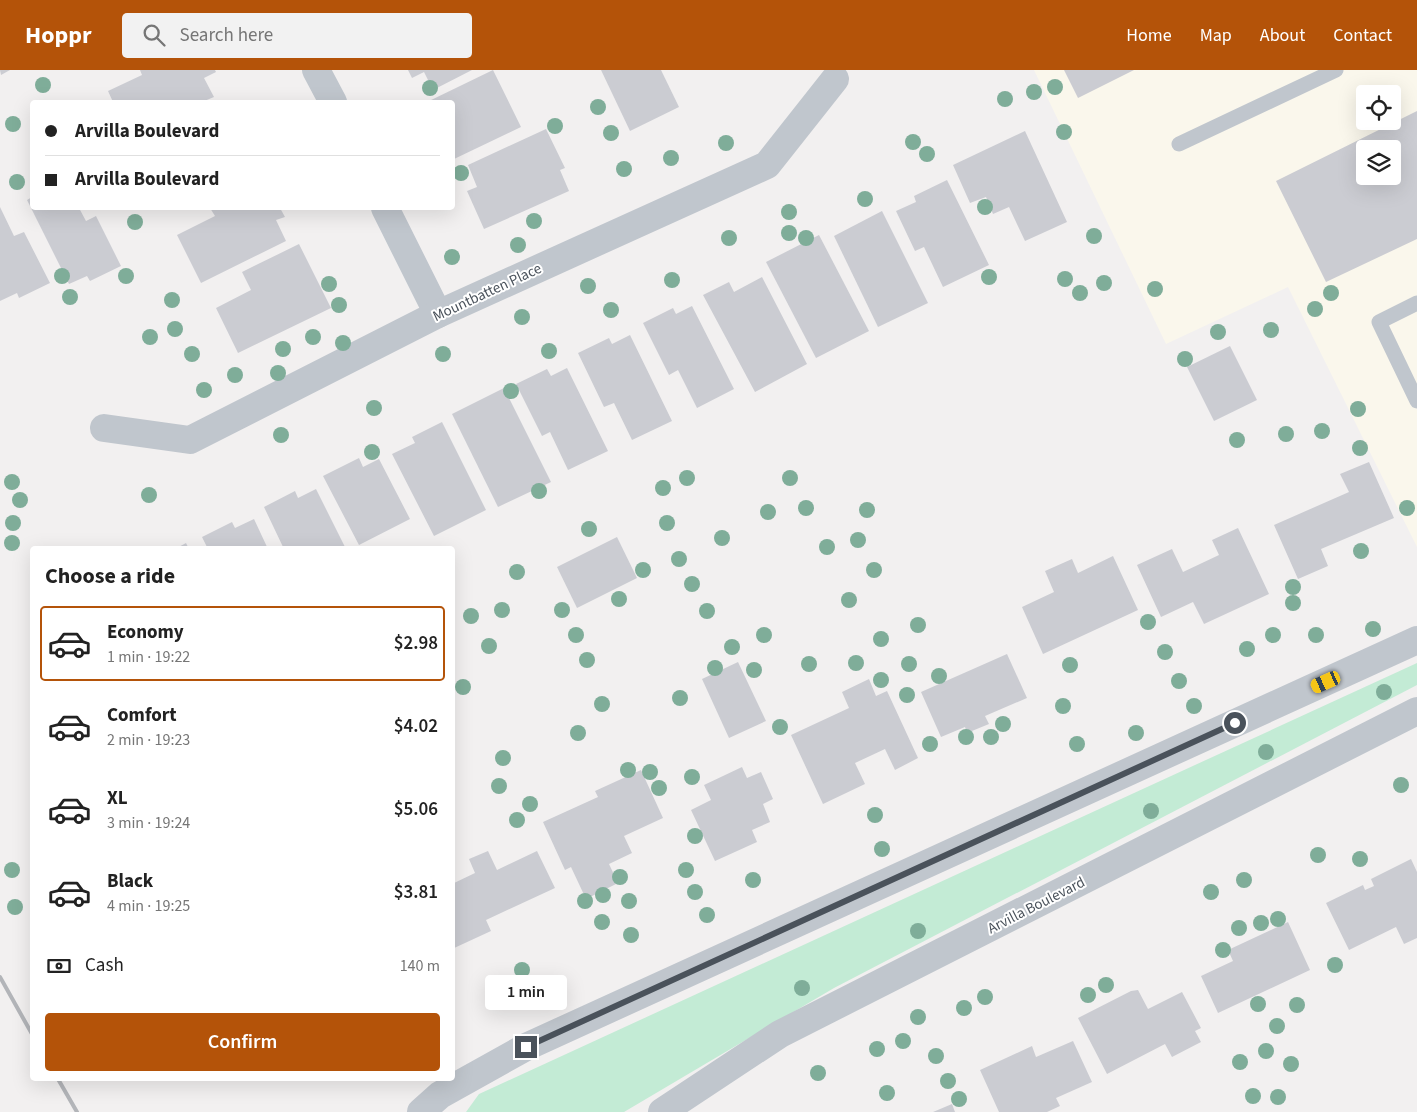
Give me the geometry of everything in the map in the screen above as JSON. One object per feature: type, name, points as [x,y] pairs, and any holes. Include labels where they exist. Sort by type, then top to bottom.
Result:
[{"type":"street","points":[[316,70],[332,100]]},
{"type":"street","name":"Mountbatten Place","points":[[104,428],[190,440],[438,314],[767,165],[835,79]]},
{"type":"street","points":[[386,210],[438,314]]},
{"type":"street","points":[[421,1112],[440,1095],[526,1047],[1417,640]]},
{"type":"street","name":"Arvilla Boulevard","points":[[662,1112],[780,1034],[1417,711]]},
{"type":"lane","points":[[1180,144],[1336,70]]},
{"type":"lane","points":[[1417,303],[1379,322],[1417,401]]},
{"type":"shaded area","points":[[1034,70],[1417,70],[1417,547],[1288,287],[1166,344]]},
{"type":"green space","points":[[1417,663],[1417,685],[834,988],[624,1112],[466,1112],[479,1094]]},
{"type":"building","points":[[0,70],[10,70],[1,75]]},
{"type":"building","points":[[140,70],[215,70],[216,72],[204,78],[214,97],[207,100],[112,100],[108,91],[142,75]]},
{"type":"building","points":[[408,70],[472,70],[433,90],[424,72],[412,78]]},
{"type":"building","points":[[493,70],[521,127],[455,159],[455,100],[431,100]]},
{"type":"building","points":[[601,70],[661,70],[679,107],[630,131]]},
{"type":"building","points":[[1064,70],[1134,70],[1078,98]]},
{"type":"building","points":[[1417,111],[1417,239],[1326,282],[1276,181],[1356,141],[1356,185],[1401,185],[1401,140],[1359,140],[1379,130],[1401,130],[1401,119]]},
{"type":"building","points":[[546,129],[565,168],[560,170],[569,191],[484,229],[467,191],[477,187],[468,165]]},
{"type":"building","points":[[1025,131],[1067,222],[1025,241],[1009,207],[993,214],[986,197],[970,203],[953,165]]},
{"type":"building","points":[[947,180],[989,265],[943,287],[924,247],[915,251],[896,211],[916,202],[914,196]]},
{"type":"building","points":[[0,207],[14,236],[24,232],[50,283],[19,298],[17,293],[0,301]]},
{"type":"building","points":[[32,210],[80,210],[86,221],[96,216],[121,266],[90,281],[87,276],[69,284]]},
{"type":"building","points":[[211,210],[281,210],[285,217],[276,220],[286,241],[201,283],[177,235],[215,216]]},
{"type":"building","points":[[882,211],[928,303],[878,327],[834,236]]},
{"type":"building","points":[[819,235],[869,331],[816,358],[766,262]]},
{"type":"building","points":[[299,244],[331,308],[238,353],[216,308],[251,290],[242,272]]},
{"type":"building","points":[[762,277],[807,364],[755,392],[703,295],[729,282],[734,292]]},
{"type":"building","points":[[692,306],[734,389],[697,408],[678,370],[669,375],[643,323],[673,308],[676,314]]},
{"type":"building","points":[[630,335],[672,421],[632,440],[614,403],[604,407],[578,353],[609,338],[612,344]]},
{"type":"building","points":[[1230,346],[1257,400],[1214,421],[1187,367]]},
{"type":"building","points":[[567,368],[608,451],[568,470],[550,432],[542,436],[516,384],[547,369],[551,376]]},
{"type":"building","points":[[504,388],[551,482],[498,507],[452,414]]},
{"type":"building","points":[[442,422],[486,510],[434,536],[392,454],[415,443],[412,437]]},
{"type":"building","points":[[359,458],[363,467],[379,459],[410,519],[359,545],[323,476]]},
{"type":"building","points":[[1369,462],[1394,518],[1321,549],[1328,566],[1298,579],[1274,525],[1349,492],[1340,474]]},
{"type":"building","points":[[316,489],[344,546],[283,546],[264,507],[295,491],[298,498]]},
{"type":"building","points":[[254,519],[267,546],[206,546],[202,537],[232,522],[235,528]]},
{"type":"building","points":[[1238,528],[1269,594],[1204,624],[1193,602],[1161,617],[1137,565],[1172,549],[1183,572],[1219,555],[1212,540]]},
{"type":"building","points":[[617,537],[637,578],[577,608],[557,567]]},
{"type":"building","points":[[1113,556],[1138,610],[1043,654],[1022,607],[1054,592],[1045,571],[1072,559],[1078,573]]},
{"type":"building","points":[[1007,654],[1027,698],[985,716],[989,724],[967,733],[965,727],[941,737],[921,692]]},
{"type":"building","points":[[738,662],[766,721],[729,738],[702,679]]},
{"type":"building","points":[[869,679],[876,696],[887,691],[918,758],[895,770],[885,749],[855,763],[865,784],[823,804],[791,735],[849,708],[842,692]]},
{"type":"building","points":[[742,767],[747,778],[761,772],[773,799],[763,804],[770,822],[752,830],[757,842],[715,861],[691,810],[711,800],[704,785]]},
{"type":"building","points":[[641,770],[663,818],[624,836],[632,853],[609,864],[618,883],[586,899],[571,867],[565,870],[543,822],[598,797],[595,791]]},
{"type":"building","points":[[488,851],[497,870],[537,851],[555,888],[486,920],[491,931],[455,948],[455,883],[475,873],[469,859]]},
{"type":"building","points":[[1411,859],[1417,872],[1417,938],[1404,944],[1396,927],[1349,950],[1326,903],[1363,885],[1365,890],[1374,886],[1371,879]]},
{"type":"building","points":[[1288,922],[1310,970],[1218,1013],[1201,976],[1233,961],[1228,950]]},
{"type":"building","points":[[1138,990],[1148,1009],[1182,992],[1201,1028],[1195,1031],[1201,1042],[1172,1057],[1165,1044],[1107,1074],[1078,1018],[1131,991]]},
{"type":"building","points":[[1073,1041],[1092,1082],[1056,1098],[1060,1106],[1047,1112],[999,1112],[980,1070],[1032,1046],[1036,1057]]},
{"type":"building","points":[[952,1104],[955,1112],[933,1112]]},
{"type":"railway","points":[[0,977],[30,1030]]},
{"type":"railway","points":[[59,1081],[77,1112]]},
{"type":"route","points":[[526,1047],[1235,723]]}]
